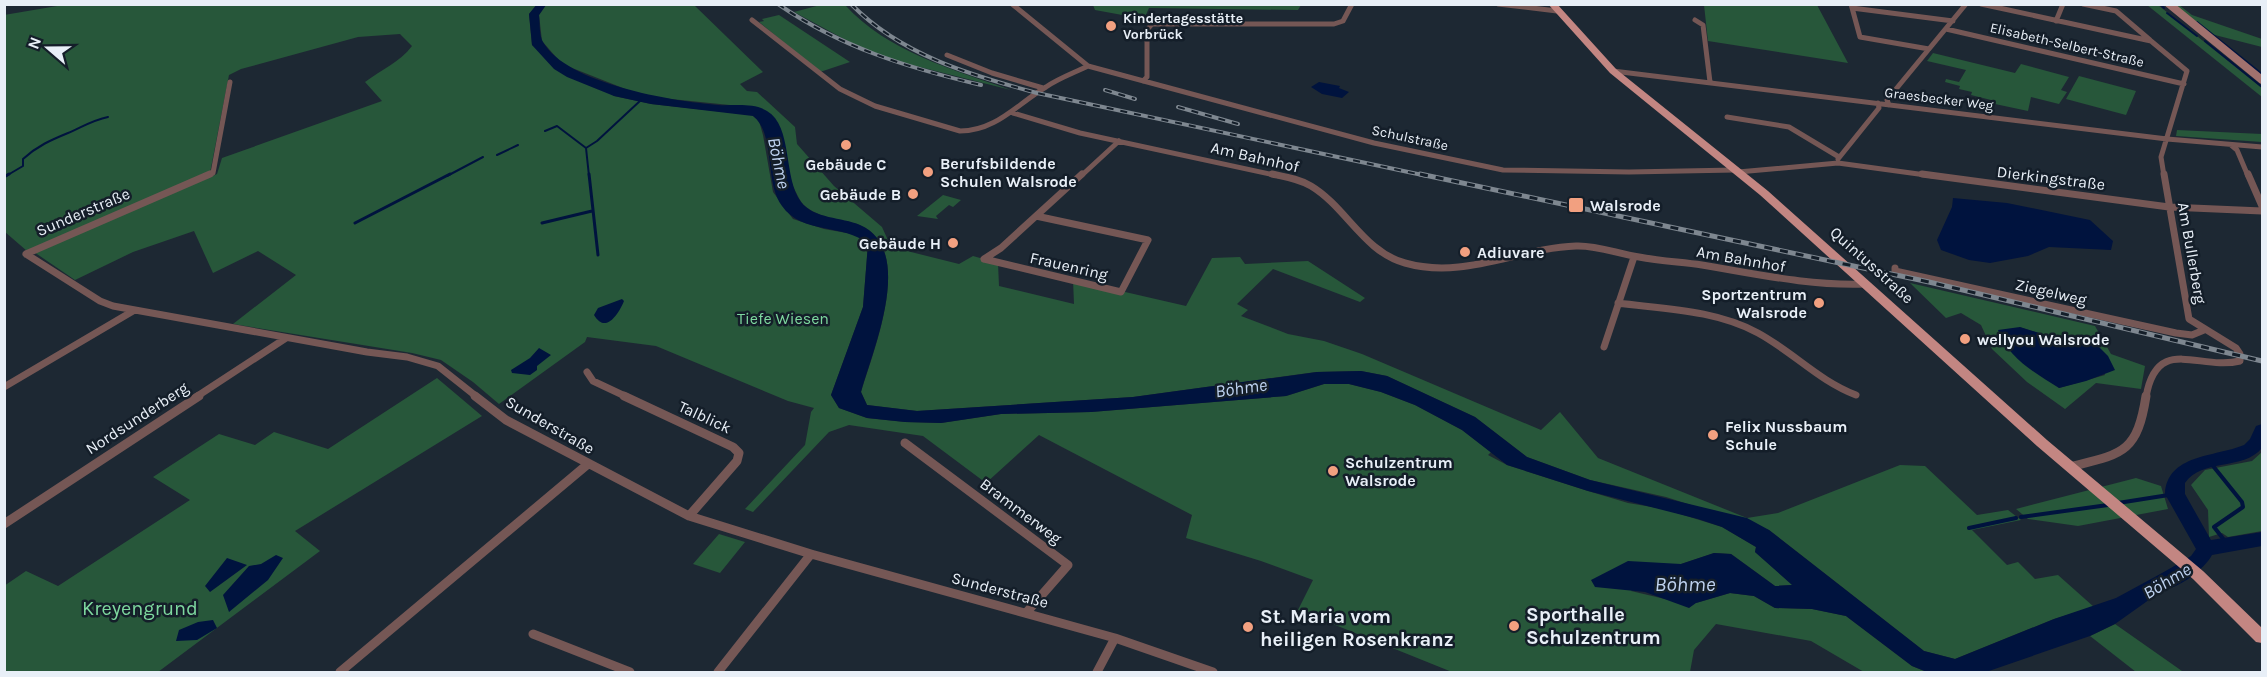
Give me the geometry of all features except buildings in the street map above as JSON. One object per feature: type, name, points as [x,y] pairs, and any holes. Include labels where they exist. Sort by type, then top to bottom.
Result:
[{"type":"main road","points":[[2169,4],[2262,80]]},
{"type":"main road","name":"Quintusstraße","points":[[1555,8],[1613,71],[1737,171],[2069,467],[2196,574],[2262,636]]},
{"type":"street","points":[[752,20],[835,85],[875,106],[968,132],[975,131],[1013,113],[1043,88],[1088,66],[1012,4]]},
{"type":"street","points":[[1143,81],[1146,77],[1147,30],[1152,24],[1334,24],[1343,21],[1352,4]]},
{"type":"street","points":[[1498,4],[1555,8]]},
{"type":"street","points":[[1889,105],[1887,100],[1966,4]]},
{"type":"street","points":[[1981,4],[2151,41]]},
{"type":"street","points":[[2056,21],[2063,4]]},
{"type":"street","points":[[2083,4],[2116,11],[2151,41]]},
{"type":"street","points":[[1929,49],[1860,37],[1851,6],[1953,21]]},
{"type":"street","points":[[1695,20],[1703,25],[1710,82]]},
{"type":"street","name":"Elisabeth-Selbert-Straße","points":[[1946,29],[2184,84]]},
{"type":"street","name":"Am Bullerberg","points":[[2069,467],[2115,455],[2130,445],[2141,425],[2152,372],[2160,364],[2188,359],[2233,363],[2240,361],[2239,351],[2236,348],[2204,330],[2187,315],[2161,157],[2187,71],[2151,41]]},
{"type":"street","points":[[947,55],[992,73],[1043,88]]},
{"type":"street","name":"Schulstraße","points":[[1088,66],[1374,143],[1491,168],[1629,172],[1737,171],[1838,160]]},
{"type":"street","name":"Graesbecker Weg","points":[[1613,71],[2168,140],[2262,147]]},
{"type":"street","name":"Sunderstraße","points":[[230,82],[213,173],[26,254],[100,301],[133,311],[407,357],[438,366],[507,420],[689,516],[811,554],[1115,638],[1213,672]]},
{"type":"street","points":[[1727,117],[1789,127],[1838,160],[1879,108],[1878,103]]},
{"type":"street","name":"Am Bahnhof","points":[[1013,113],[1119,141],[1289,177],[1306,183],[1317,190],[1376,248],[1396,260],[1414,266],[1437,269],[1464,268],[1576,246],[1714,267],[1809,285],[1865,284]]},
{"type":"street","points":[[1036,216],[1119,141]]},
{"type":"street","points":[[2231,145],[2237,150],[2262,206]]},
{"type":"street","name":"Dierkingstraße","points":[[1838,160],[2169,207],[2262,212]]},
{"type":"street","name":"Frauenring","points":[[1036,216],[1148,240],[1121,292],[984,259],[1001,248],[1036,216]]},
{"type":"street","points":[[1604,347],[1634,256]]},
{"type":"street","name":"Ziegelweg","points":[[1895,268],[1895,271],[2176,333],[2192,334],[2204,330]]},
{"type":"street","points":[[1618,303],[1738,324],[1768,339],[1841,390],[1856,395]]},
{"type":"street","points":[[4,387],[133,311]]},
{"type":"street","name":"Nordsunderberg","points":[[4,524],[286,338]]},
{"type":"street","name":"Talblick","points":[[587,372],[593,381],[733,447],[739,453],[737,461],[689,516]]},
{"type":"street","name":"Brammerweg","points":[[905,443],[1068,565],[1026,613]]},
{"type":"street","points":[[340,672],[588,464]]},
{"type":"street","points":[[718,672],[811,554]]},
{"type":"street","points":[[533,634],[630,672]]},
{"type":"street","points":[[1097,672],[1115,638]]},
{"type":"green space","name":"Tiefe Wiesen","points":[[69,4],[537,5],[529,14],[532,45],[614,96],[651,104],[752,115],[759,121],[763,135],[773,192],[793,219],[824,229],[858,235],[868,244],[863,307],[831,395],[839,408],[867,418],[941,423],[1001,414],[1091,412],[1286,396],[1324,384],[1349,384],[1381,392],[1415,405],[1462,430],[1491,452],[1488,455],[1507,465],[1628,503],[1664,509],[1722,527],[1756,547],[1755,552],[1793,585],[1775,586],[1731,554],[1714,553],[1681,564],[1659,564],[1631,591],[1696,603],[1730,593],[1754,596],[1775,608],[1812,609],[1846,616],[1912,666],[1927,672],[1864,672],[1811,641],[1716,624],[1694,650],[1690,672],[1452,672],[1298,610],[1313,580],[1186,538],[1192,515],[1039,435],[986,483],[923,436],[849,425],[829,432],[753,512],[745,509],[805,445],[811,412],[814,408],[788,401],[656,346],[587,337],[585,342],[499,404],[473,382],[441,360],[412,353],[233,324],[296,275],[258,251],[213,273],[194,231],[133,252],[75,280],[34,252],[217,174],[222,158],[382,101],[365,82],[396,61],[412,46],[400,34],[358,37],[241,69],[229,75],[210,173],[27,251],[5,232],[4,15]]},
{"type":"green space","points":[[824,4],[845,5],[862,21],[901,47],[944,66],[1011,90],[888,59],[857,46],[794,12]]},
{"type":"green space","points":[[1093,4],[1301,5],[1298,10],[1149,8],[1144,19],[1095,10]]},
{"type":"green space","points":[[546,5],[694,5],[763,72],[740,84],[747,91],[757,92],[795,127],[797,144],[834,186],[882,227],[891,247],[959,264],[973,256],[998,263],[999,286],[1074,304],[1073,280],[1186,306],[1212,258],[1240,257],[1245,264],[1308,261],[1365,298],[1360,302],[1273,269],[1237,304],[1248,310],[1241,316],[1288,334],[1324,341],[1362,354],[1541,430],[1560,412],[1598,458],[1747,518],[1778,513],[1900,465],[1925,466],[1977,515],[2008,510],[2021,520],[1972,530],[2007,565],[2018,562],[2035,579],[2058,575],[2094,607],[2054,619],[1955,659],[1924,651],[1769,530],[1666,497],[1590,480],[1527,457],[1475,417],[1387,376],[1361,371],[1316,372],[1133,397],[917,411],[867,405],[861,392],[882,323],[887,296],[888,270],[883,248],[871,232],[849,222],[822,216],[804,205],[792,184],[783,139],[776,121],[759,108],[661,98],[633,92],[562,64],[542,41],[539,15]]},
{"type":"green space","points":[[1704,5],[1817,5],[1848,63],[1708,41]]},
{"type":"green space","points":[[2147,5],[2158,5],[2262,88],[2262,97]]},
{"type":"green space","points":[[2171,5],[2179,5],[2192,15],[2262,39],[2262,47],[2207,33]]},
{"type":"green space","points":[[779,15],[850,62],[820,72],[759,22],[764,21],[762,19]]},
{"type":"green space","points":[[1933,53],[2015,73],[2021,64],[2069,77],[2061,90],[2067,92],[2059,104],[2031,97],[2028,111],[1995,104],[1995,101],[1971,95],[1972,92],[1959,89],[1960,86],[1945,82],[1946,79],[1959,82],[1966,70],[1927,61]]},
{"type":"green space","points":[[2079,76],[2136,91],[2126,115],[2066,99]]},
{"type":"green space","points":[[2177,130],[2262,134],[2262,142],[2176,136]]},
{"type":"green space","points":[[943,195],[961,200],[953,207],[949,205],[936,216],[938,219],[917,216]]},
{"type":"green space","points":[[1910,283],[2095,326],[2111,354],[2145,366],[2141,389],[2096,383],[2065,409],[2027,382],[1992,349],[1981,325],[1961,313],[1946,318]],"holes":[[[2019,327],[2055,338],[2088,336],[2105,375],[2059,388]]]},
{"type":"green space","name":"Kreyengrund","points":[[437,378],[482,416],[295,531],[320,551],[158,672],[5,672],[4,586],[26,571],[58,586],[190,500],[153,477],[219,434],[255,445],[274,432],[328,449]]},
{"type":"green space","points":[[2262,452],[2262,531],[2228,537],[2222,533],[2209,537],[2208,510],[2191,485],[2205,470],[2252,461]]},
{"type":"green space","points":[[2136,478],[2161,486],[2168,509],[2078,526],[2028,519],[2016,509]]},
{"type":"green space","points":[[719,534],[745,542],[720,573],[693,564]]},
{"type":"green space","points":[[2115,624],[2182,671],[2136,672],[2090,636]]},
{"type":"water","points":[[537,4],[546,5],[539,15],[543,42],[556,57],[574,69],[622,88],[649,94],[698,103],[749,105],[767,111],[781,128],[795,192],[801,202],[813,212],[860,225],[877,238],[885,256],[888,277],[881,327],[861,392],[867,405],[917,411],[1133,397],[1317,372],[1361,371],[1387,376],[1475,417],[1527,457],[1590,480],[1747,518],[1769,530],[1924,651],[1955,659],[2054,619],[2116,598],[2175,566],[2184,575],[2115,624],[2090,636],[1986,672],[1927,672],[1912,666],[1846,616],[1812,609],[1775,608],[1754,596],[1730,593],[1696,603],[1689,608],[1645,592],[1595,587],[1591,580],[1628,561],[1681,564],[1714,553],[1731,554],[1775,586],[1792,585],[1755,552],[1756,547],[1722,527],[1588,491],[1507,465],[1462,430],[1415,405],[1381,392],[1349,384],[1324,384],[1286,396],[1091,412],[1001,414],[941,423],[867,418],[839,408],[831,395],[863,307],[868,244],[847,233],[812,225],[790,215],[777,196],[765,134],[753,116],[651,104],[614,96],[567,77],[554,69],[532,45],[529,14]]},
{"type":"water","points":[[1319,82],[1340,86],[1339,88],[1349,92],[1342,98],[1322,94],[1311,87]]},
{"type":"water","points":[[1953,198],[2007,203],[2090,220],[2113,241],[2111,250],[2049,247],[2028,256],[1990,263],[1969,260],[1941,250],[1937,240],[1952,207]]},
{"type":"water","points":[[622,299],[624,301],[619,311],[607,323],[599,321],[594,315],[598,308]]},
{"type":"water","points":[[2020,327],[2055,338],[2088,336],[2108,356],[2115,370],[2059,388],[2015,357],[1998,330]]},
{"type":"water","points":[[539,348],[551,355],[537,366],[537,370],[530,375],[512,373],[511,370],[530,358]]},
{"type":"water","points":[[276,555],[283,558],[268,580],[229,612],[223,595],[249,566],[261,564]]},
{"type":"water","points":[[227,558],[247,565],[210,592],[205,586]]},
{"type":"water","points":[[213,620],[217,628],[197,640],[176,641],[179,630],[198,622]]},
{"type":"waterway","points":[[2160,4],[2164,8]]},
{"type":"waterway","points":[[2167,13],[2197,36]]},
{"type":"waterway","points":[[2197,22],[2262,74]]},
{"type":"waterway","points":[[2205,41],[2262,87]]},
{"type":"waterway","points":[[586,148],[597,141],[641,100]]},
{"type":"waterway","points":[[6,176],[23,166],[23,159],[39,147],[108,117]]},
{"type":"waterway","points":[[545,131],[557,126],[586,148]]},
{"type":"waterway","points":[[497,155],[518,145]]},
{"type":"waterway","points":[[586,148],[589,176]]},
{"type":"waterway","points":[[447,176],[483,157]]},
{"type":"waterway","points":[[4,177],[9,174]]},
{"type":"waterway","points":[[355,223],[450,174]]},
{"type":"waterway","points":[[589,174],[598,255]]},
{"type":"waterway","points":[[542,223],[592,211]]},
{"type":"waterway","name":"Böhme","points":[[2206,549],[2175,494],[2175,483],[2181,474],[2191,468],[2250,450],[2255,446],[2262,430]]},
{"type":"waterway","points":[[2209,461],[2242,502],[2243,507],[2214,527],[2228,545]]},
{"type":"waterway","points":[[2118,503],[2175,494]]},
{"type":"waterway","points":[[2021,517],[2108,505]]},
{"type":"waterway","points":[[1969,528],[2016,518]]},
{"type":"waterway","points":[[2206,549],[2262,539]]},
{"type":"waterway","name":"Böhme","points":[[2163,583],[2198,562],[2206,549]]},
{"type":"railway","points":[[778,4],[826,32],[875,54],[981,85]]},
{"type":"railway","points":[[851,4],[871,22],[914,50],[987,79],[1037,93],[1427,176]]},
{"type":"railway","points":[[1105,90],[1135,99]]},
{"type":"railway","points":[[1178,107],[1238,124]]},
{"type":"railway","points":[[1420,174],[1929,282],[2262,361]]},
{"type":"place","name":"Kindertagesstätte Vorbrück","points":[[1111,26]]},
{"type":"place","name":"Gebäude C","points":[[846,145]]},
{"type":"place","name":"Berufsbildende Schulen Walsrode","points":[[928,172]]},
{"type":"place","name":"Gebäude B","points":[[913,194]]},
{"type":"place","name":"Walsrode","points":[[1576,205]]},
{"type":"place","name":"Gebäude H","points":[[953,243]]},
{"type":"place","name":"Adiuvare","points":[[1465,252]]},
{"type":"place","name":"Sportzentrum Walsrode","points":[[1819,303]]},
{"type":"place","name":"wellyou Walsrode","points":[[1965,339]]},
{"type":"place","name":"Felix Nussbaum Schule","points":[[1713,435]]},
{"type":"place","name":"Schulzentrum Walsrode","points":[[1333,471]]},
{"type":"place","name":"Sporthalle Schulzentrum","points":[[1514,626]]},
{"type":"place","name":"St. Maria vom heiligen Rosenkranz","points":[[1248,627]]}]
